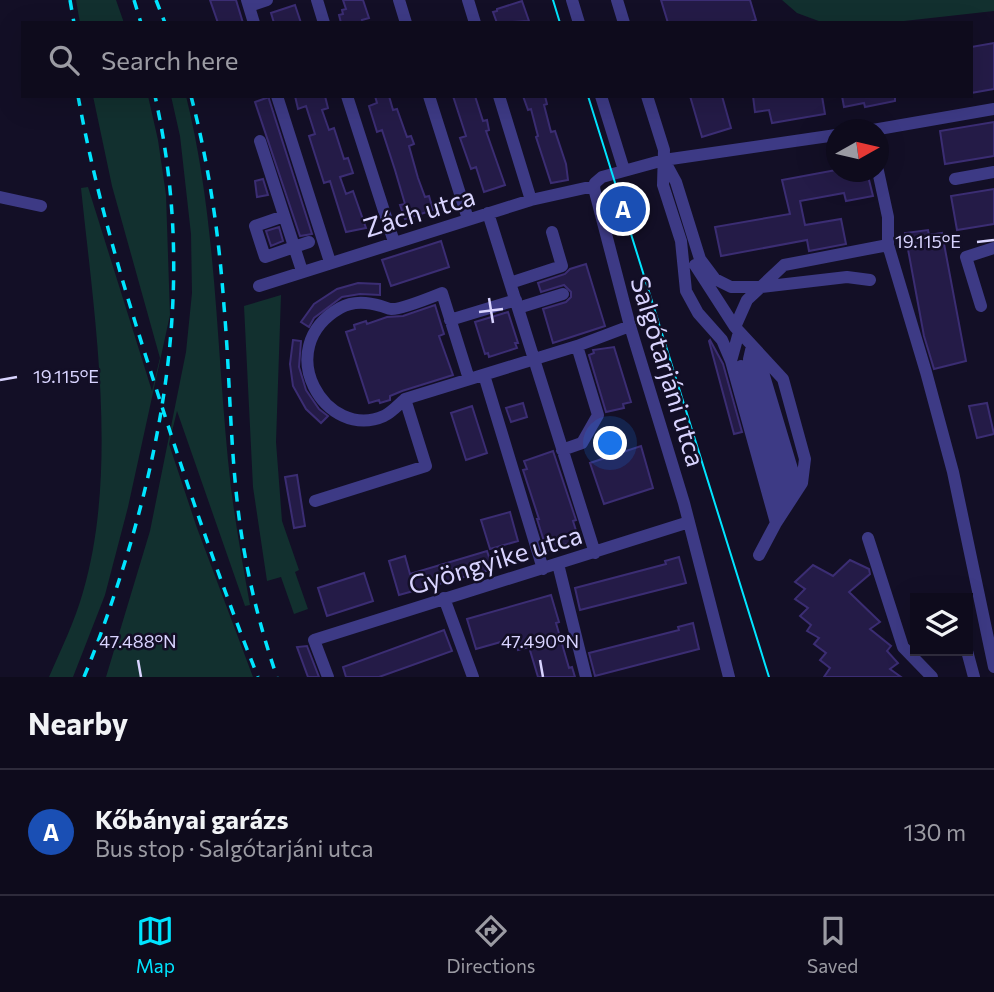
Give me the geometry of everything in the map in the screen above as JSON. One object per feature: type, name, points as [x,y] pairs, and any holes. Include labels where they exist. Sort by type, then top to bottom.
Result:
[{"type":"street","points":[[253,21],[248,3],[267,0]]},
{"type":"street","points":[[317,0],[323,21]]},
{"type":"street","points":[[399,0],[405,21]]},
{"type":"street","points":[[468,0],[474,21]]},
{"type":"street","points":[[572,0],[578,21]]},
{"type":"street","points":[[617,0],[623,21]]},
{"type":"street","points":[[278,98],[330,262]]},
{"type":"street","points":[[348,98],[394,242]]},
{"type":"street","points":[[430,98],[468,219]]},
{"type":"street","points":[[500,98],[531,200]]},
{"type":"street","points":[[602,98],[624,170]]},
{"type":"street","points":[[648,98],[664,150],[663,185],[681,241],[686,291],[698,313],[722,340],[786,502]]},
{"type":"street","points":[[889,127],[994,109]]},
{"type":"street","points":[[594,188],[601,177],[664,160],[826,136]]},
{"type":"street","points":[[260,141],[302,271]]},
{"type":"street","points":[[664,160],[676,182],[700,259],[715,279],[731,287],[761,287],[847,277],[870,280]]},
{"type":"street","points":[[955,179],[994,172]]},
{"type":"street","points":[[880,182],[888,217],[888,245],[953,472],[994,667]]},
{"type":"street","name":"Zách utca","points":[[259,286],[531,200],[594,188]]},
{"type":"street","name":"Salgótarjáni utca","points":[[594,188],[630,326],[689,522],[729,677]]},
{"type":"street","points":[[0,197],[41,206]]},
{"type":"street","points":[[488,213],[595,552]]},
{"type":"street","points":[[284,216],[255,226],[265,257],[309,242]]},
{"type":"street","points":[[510,283],[562,266],[552,232]]},
{"type":"street","points":[[681,241],[746,339],[783,379],[805,459],[802,483],[786,502],[759,555]]},
{"type":"street","points":[[786,502],[740,362],[746,339],[747,300],[784,265],[888,245]]},
{"type":"street","points":[[981,306],[966,257],[994,248]]},
{"type":"street","points":[[469,379],[442,293],[391,310],[366,302],[342,307],[324,320],[310,338],[307,360],[310,382],[322,401],[341,414],[363,421],[385,416],[405,399],[577,346],[630,326]]},
{"type":"street","points":[[450,320],[563,294]]},
{"type":"street","points":[[731,361],[746,339]]},
{"type":"street","points":[[562,450],[582,443],[598,415],[577,346]]},
{"type":"street","points":[[484,375],[543,569]]},
{"type":"street","points":[[315,501],[426,466],[405,399]]},
{"type":"street","name":"Gyöngyike utca","points":[[328,677],[314,640],[689,522]]},
{"type":"street","points":[[868,538],[903,647],[932,677]]},
{"type":"street","points":[[558,564],[586,677]]},
{"type":"street","points":[[444,598],[473,677]]},
{"type":"street","points":[[968,656],[974,677]]},
{"type":"green space","points":[[76,0],[116,0],[123,21],[80,21]]},
{"type":"green space","points":[[782,0],[994,0],[994,11],[904,21],[819,21],[797,13]]},
{"type":"green space","points":[[93,98],[148,98],[166,195],[170,315],[128,507],[105,595],[73,677],[49,677],[83,592],[94,544],[100,495],[102,443],[97,339],[81,188],[88,187],[152,391],[160,358],[112,186]]},
{"type":"green space","points":[[171,98],[186,98],[197,145],[215,291],[231,488],[250,605],[245,606],[177,411],[169,444],[197,528],[253,677],[106,677],[150,531],[186,352],[192,293],[191,234],[180,136]]},
{"type":"green space","points":[[281,295],[276,442],[282,521],[299,570],[295,572],[308,609],[294,614],[281,577],[267,581],[253,487],[244,306]]},
{"type":"building","points":[[210,0],[236,0],[242,21],[217,21]]},
{"type":"building","points":[[343,0],[363,0],[369,18],[362,21],[340,21],[339,15],[346,9]]},
{"type":"building","points":[[661,0],[750,0],[756,20],[753,21],[667,21]]},
{"type":"building","points":[[522,1],[529,21],[496,21],[493,12]]},
{"type":"building","points":[[295,5],[300,21],[273,21],[271,13]]},
{"type":"building","points":[[994,43],[994,89],[973,93],[973,47]]},
{"type":"building","points":[[269,98],[312,234],[300,236],[255,102]]},
{"type":"building","points":[[295,98],[326,98],[328,108],[322,110],[329,130],[334,128],[344,159],[348,158],[353,173],[340,177],[346,194],[353,191],[366,228],[346,232],[330,181],[324,183],[309,136],[315,134],[306,106],[298,109]]},
{"type":"building","points":[[376,98],[390,98],[393,110],[397,109],[407,137],[411,136],[414,144],[409,146],[418,178],[425,197],[429,196],[433,210],[405,219],[400,205],[405,204],[395,170],[382,130],[377,132],[369,106],[377,103]]},
{"type":"building","points":[[454,98],[476,98],[483,121],[487,120],[489,130],[486,131],[505,185],[484,192],[476,167],[471,169],[460,138],[466,136]]},
{"type":"building","points":[[524,98],[546,98],[547,104],[544,105],[551,132],[555,131],[566,164],[568,180],[551,183],[536,137],[538,136],[531,109],[528,110]]},
{"type":"building","points":[[691,98],[723,98],[731,128],[702,137]]},
{"type":"building","points":[[753,98],[822,98],[825,114],[772,123],[769,110],[755,112]]},
{"type":"building","points":[[842,98],[895,98],[895,101],[865,107],[864,103],[844,107]]},
{"type":"building","points":[[994,122],[994,156],[945,164],[940,131]]},
{"type":"building","points":[[826,172],[826,182],[870,182],[873,196],[846,201],[844,193],[800,201],[805,225],[841,219],[846,244],[809,251],[807,240],[721,256],[715,227],[790,214],[782,180]]},
{"type":"building","points":[[263,179],[268,195],[257,197],[255,181]]},
{"type":"building","points":[[994,189],[994,224],[957,230],[951,196]]},
{"type":"building","points":[[279,227],[283,241],[271,246],[266,231]]},
{"type":"building","points":[[928,230],[929,235],[942,233],[966,361],[934,369],[924,336],[905,233]]},
{"type":"building","points":[[441,241],[449,267],[391,286],[382,260]]},
{"type":"building","points":[[586,264],[605,326],[553,343],[543,309],[566,302],[571,297],[571,292],[564,285],[541,292],[538,283]]},
{"type":"building","points":[[358,283],[380,284],[380,295],[342,297],[314,318],[309,327],[301,322],[314,304],[337,289]]},
{"type":"building","points":[[435,305],[444,334],[439,336],[453,375],[402,391],[390,396],[390,400],[369,403],[346,332],[355,329],[354,325],[366,321],[367,324],[387,317],[403,316]]},
{"type":"building","points":[[508,312],[518,343],[515,343],[517,348],[489,357],[488,353],[485,354],[475,322]]},
{"type":"building","points":[[293,340],[301,341],[299,367],[306,390],[319,409],[328,416],[321,423],[306,409],[293,386],[290,364]]},
{"type":"building","points":[[710,340],[723,364],[742,432],[734,434]]},
{"type":"building","points":[[614,347],[631,402],[623,404],[624,408],[606,412],[589,355],[594,353],[593,350]]},
{"type":"building","points":[[523,403],[527,417],[511,422],[506,408]]},
{"type":"building","points":[[987,403],[994,434],[977,438],[969,406]]},
{"type":"building","points":[[472,406],[487,453],[466,460],[451,413]]},
{"type":"building","points":[[641,446],[653,488],[604,504],[590,463]]},
{"type":"building","points":[[553,451],[576,520],[573,521],[579,540],[547,551],[523,470],[527,469],[524,461]]},
{"type":"building","points":[[297,475],[305,526],[294,528],[285,477]]},
{"type":"building","points":[[510,512],[518,541],[490,549],[481,520]]},
{"type":"building","points":[[487,551],[493,569],[399,595],[389,561],[405,556],[410,574]]},
{"type":"building","points":[[679,557],[686,583],[580,610],[575,588],[666,564],[665,561]]},
{"type":"building","points":[[850,560],[869,569],[870,574],[849,592],[880,622],[870,629],[891,646],[887,651],[898,663],[890,669],[901,677],[824,677],[830,668],[820,660],[826,653],[814,644],[819,638],[807,631],[811,625],[800,616],[808,608],[795,599],[805,589],[795,582],[813,565],[833,576]]},
{"type":"building","points":[[364,573],[373,601],[327,616],[318,588]]},
{"type":"building","points":[[551,595],[569,668],[572,667],[575,677],[538,677],[529,647],[518,650],[515,638],[476,649],[467,619]]},
{"type":"building","points":[[693,623],[699,649],[595,676],[589,653],[679,630],[678,627]]},
{"type":"building","points":[[444,630],[452,651],[379,677],[346,677],[343,667]]},
{"type":"building","points":[[307,646],[319,677],[308,677],[297,647]]},
{"type":"tram line","points":[[553,0],[559,21]]},
{"type":"tram line","points":[[589,98],[769,677]]},
{"type":"railway","points":[[70,0],[74,21]]},
{"type":"railway","points":[[134,0],[140,21]]},
{"type":"railway","points":[[156,0],[164,21]]},
{"type":"railway","points":[[78,98],[112,244],[133,315],[204,533],[258,677]]},
{"type":"railway","points":[[84,677],[128,552],[144,495],[166,382],[174,269],[172,212],[166,154],[155,98]]},
{"type":"railway","points":[[191,98],[208,174],[219,253],[236,491],[242,537],[254,598],[277,677]]},
{"type":"place","name":"Kőbányai garázs","points":[[623,209]]}]
